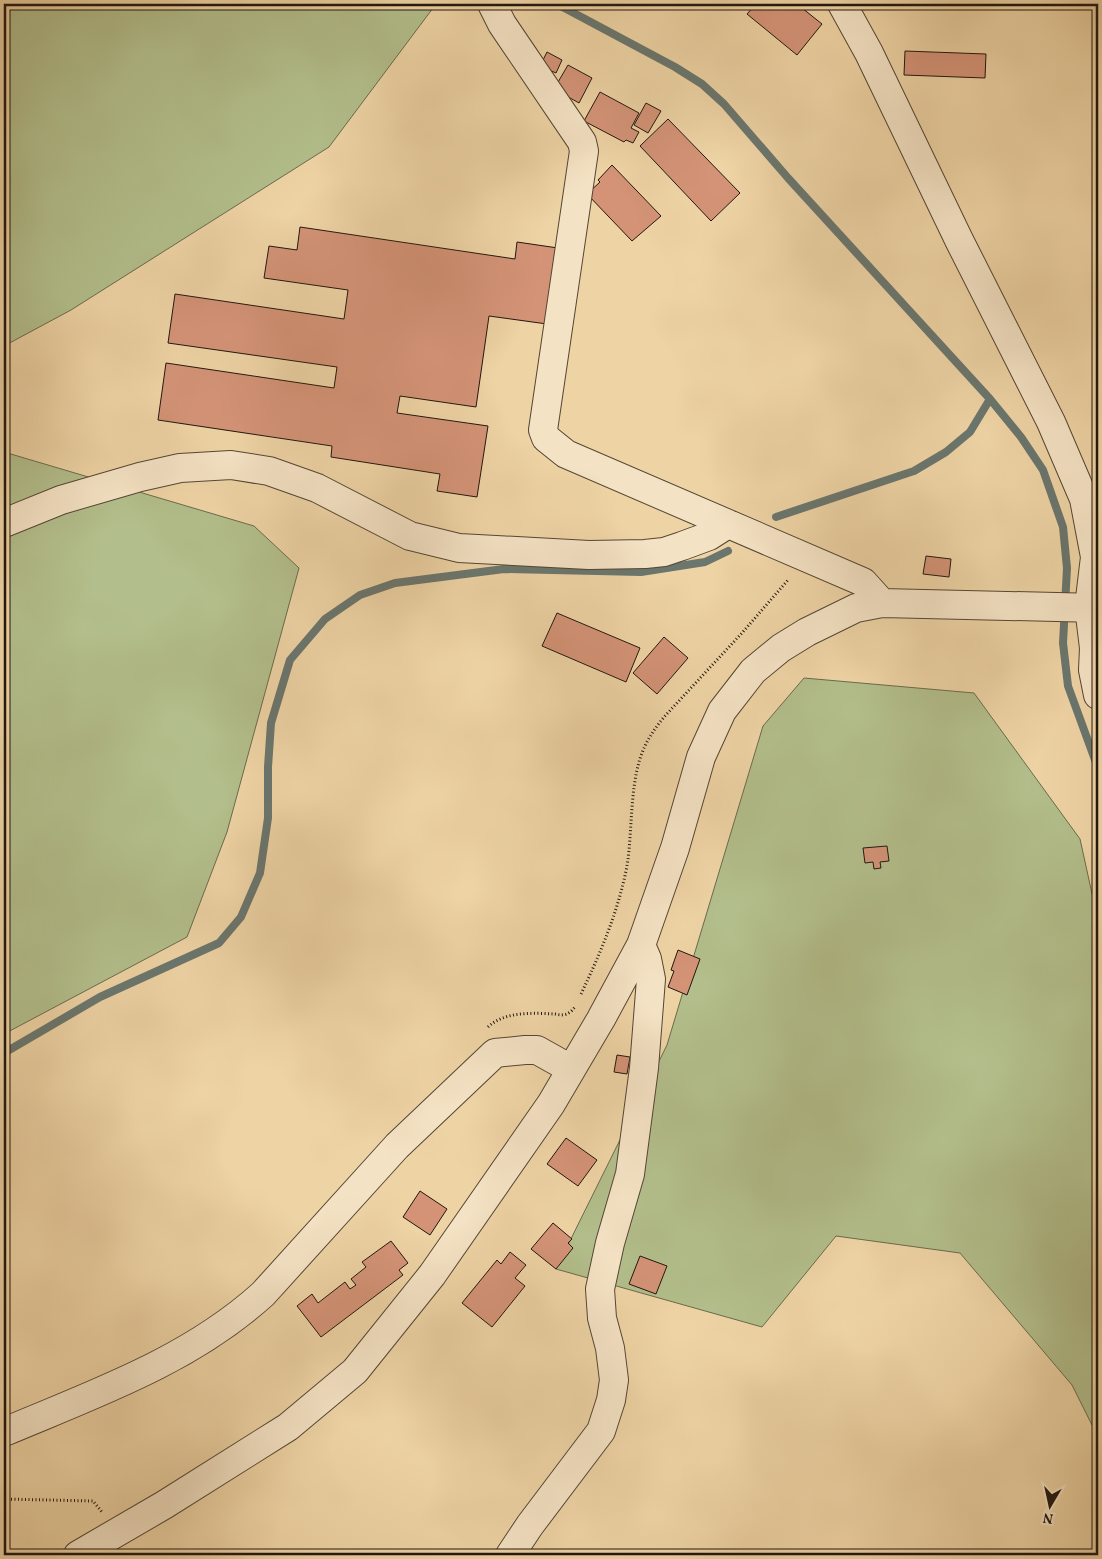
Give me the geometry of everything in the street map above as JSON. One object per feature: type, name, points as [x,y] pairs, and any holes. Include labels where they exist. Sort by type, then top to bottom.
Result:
[{"type":"street","points":[[492,4],[502,24],[582,142],[584,151],[543,430],[546,438],[566,454],[864,582],[882,603]]},
{"type":"street","points":[[842,4],[869,53],[959,240],[1051,422],[1084,499],[1096,557],[1079,607],[1094,648],[1093,670],[1098,695]]},
{"type":"street","points":[[4,523],[61,500],[140,477],[180,468],[231,466],[269,471],[317,488],[410,536],[459,548],[589,555],[645,554],[664,552],[682,546],[709,536],[728,524]]},
{"type":"street","points":[[78,1555],[164,1505],[288,1427],[355,1371],[432,1275],[551,1104],[601,1019],[641,945],[675,848],[702,757],[722,711],[752,672],[782,648],[807,632],[856,608],[882,603],[1079,607]]},
{"type":"street","points":[[510,1555],[530,1525],[601,1431],[611,1400],[614,1380],[610,1348],[602,1318],[600,1289],[610,1244],[630,1174],[644,1068],[651,979],[647,959],[641,945]]},
{"type":"street","points":[[4,1432],[146,1371],[196,1344],[240,1315],[263,1294],[398,1146],[495,1053],[537,1050],[571,1069]]},
{"type":"path","points":[[579,998],[596,964],[618,909],[627,864],[639,764],[644,747],[652,732],[664,717],[771,601],[805,557]]},
{"type":"path","points":[[483,1031],[494,1020],[506,1016],[522,1014],[562,1015],[569,1013],[575,1006]]},
{"type":"path","points":[[4,1499],[93,1501],[119,1532]]},
{"type":"green space","points":[[4,4],[436,4],[329,147],[71,310],[4,346]]},
{"type":"green space","points":[[4,452],[254,526],[299,568],[227,832],[187,937],[4,1034]]},
{"type":"green space","points":[[804,678],[974,693],[1080,839],[1098,921],[1098,1437],[1072,1385],[960,1253],[836,1236],[762,1327],[556,1269],[667,1045],[763,726]]},
{"type":"building","points":[[756,4],[797,4],[822,24],[797,55],[747,14]]},
{"type":"building","points":[[905,51],[986,54],[985,78],[904,75]]},
{"type":"building","points":[[547,52],[562,60],[556,73],[540,66]]},
{"type":"building","points":[[568,65],[592,78],[579,103],[554,89]]},
{"type":"building","points":[[600,92],[639,113],[631,128],[639,132],[633,143],[626,140],[624,142],[584,121]]},
{"type":"building","points":[[646,103],[661,111],[648,133],[634,125]]},
{"type":"building","points":[[668,119],[740,193],[711,221],[640,146]]},
{"type":"building","points":[[612,165],[661,216],[632,241],[587,194],[600,182],[598,180]]},
{"type":"building","points":[[300,227],[515,259],[517,242],[558,248],[547,324],[489,316],[476,407],[400,396],[397,413],[488,426],[477,497],[437,491],[440,474],[331,457],[332,446],[158,420],[166,363],[334,388],[337,367],[168,343],[175,294],[344,319],[348,290],[264,278],[269,246],[297,250]]},
{"type":"building","points":[[926,556],[951,559],[949,577],[923,574]]},
{"type":"building","points":[[557,613],[640,648],[626,682],[542,646]]},
{"type":"building","points":[[664,637],[688,658],[657,694],[633,673]]},
{"type":"building","points":[[887,846],[889,861],[880,862],[881,868],[874,869],[873,862],[865,863],[863,848]]},
{"type":"building","points":[[678,950],[700,959],[687,995],[668,987],[674,971],[671,970]]},
{"type":"building","points":[[617,1055],[630,1057],[627,1074],[614,1072]]},
{"type":"building","points":[[566,1138],[597,1160],[578,1186],[547,1164]]},
{"type":"building","points":[[420,1191],[447,1209],[430,1235],[403,1217]]},
{"type":"building","points":[[553,1223],[572,1239],[568,1243],[573,1248],[556,1269],[531,1249]]},
{"type":"building","points":[[391,1241],[408,1263],[399,1270],[403,1275],[321,1337],[297,1306],[312,1294],[318,1303],[345,1282],[350,1289],[356,1285],[351,1279],[366,1267],[362,1262]]},
{"type":"building","points":[[510,1252],[526,1265],[515,1278],[525,1286],[492,1327],[462,1303],[497,1260],[501,1264]]},
{"type":"building","points":[[640,1256],[667,1266],[656,1294],[629,1284]]},
{"type":"waterway","points":[[557,4],[675,67],[702,84],[724,104],[788,178],[990,399],[970,432],[946,452],[914,471],[776,517]]},
{"type":"waterway","points":[[990,399],[1021,437],[1043,470],[1063,527],[1067,568],[1063,643],[1068,686],[1098,768]]},
{"type":"waterway","points":[[4,1053],[100,997],[219,943],[241,917],[260,873],[268,818],[268,767],[271,723],[290,660],[325,619],[360,595],[395,583],[504,569],[641,572],[705,562],[728,551]]}]
